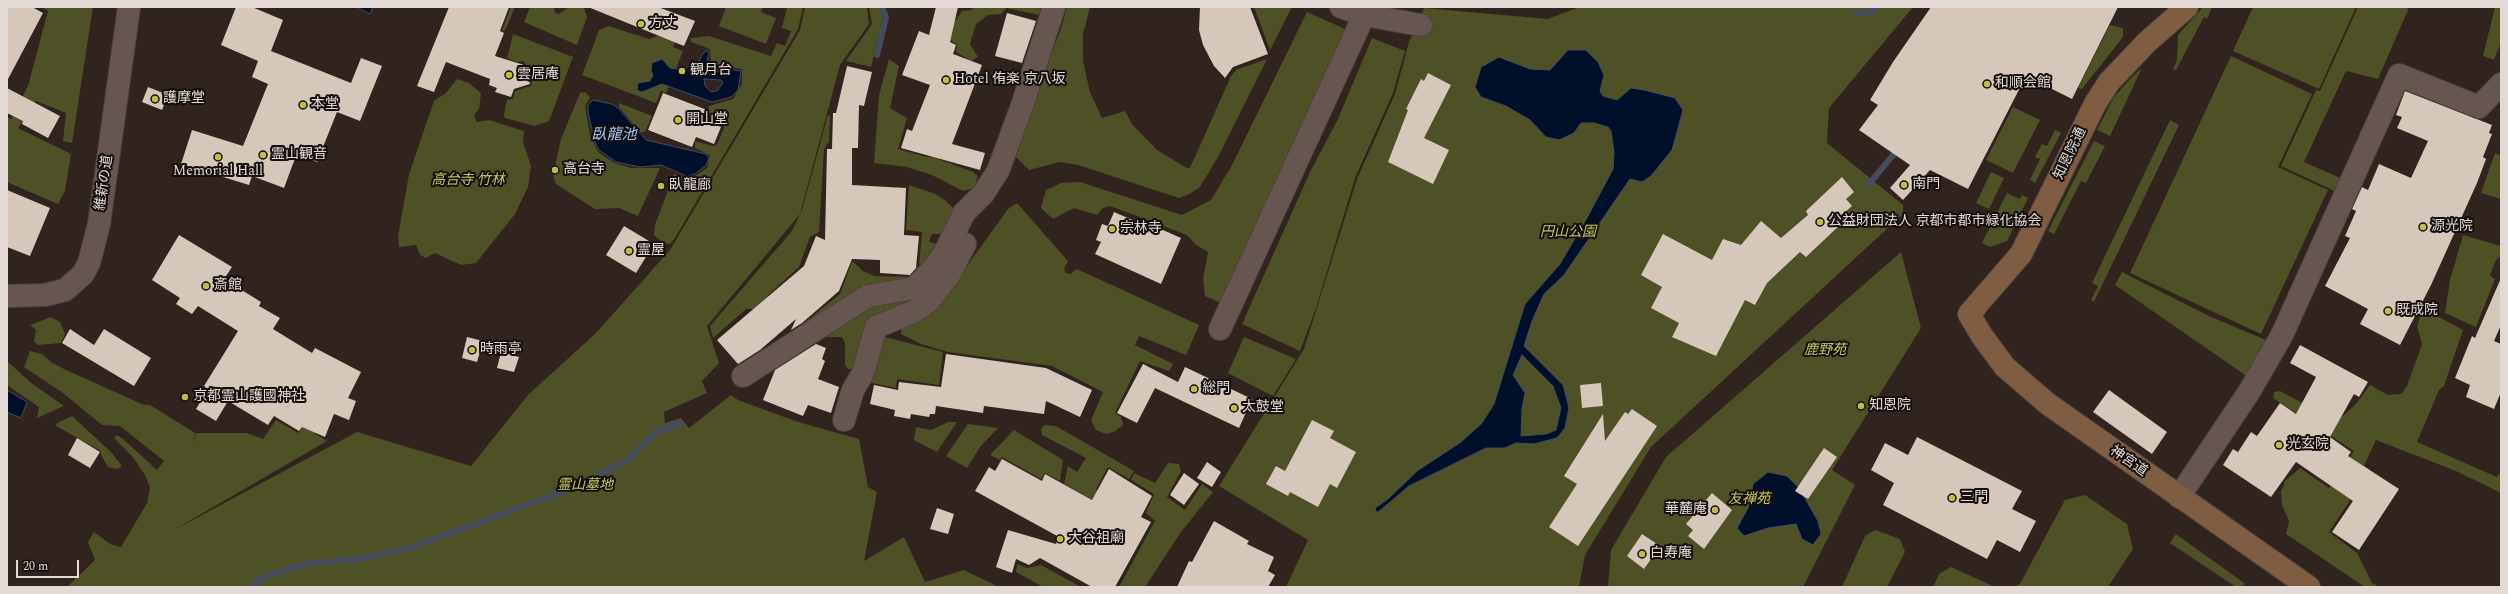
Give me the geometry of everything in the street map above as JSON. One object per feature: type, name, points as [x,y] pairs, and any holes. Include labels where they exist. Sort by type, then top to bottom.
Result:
[{"type":"street","name":"維新の道","points":[[7,296],[45,295],[65,290],[83,274],[89,263],[99,224],[129,7]]},
{"type":"street","points":[[743,376],[868,296],[914,288],[944,254],[958,224],[972,204],[983,194],[998,171],[1023,103],[1054,7]]},
{"type":"street","points":[[1341,7],[1413,18]]},
{"type":"street","name":"知恩院通","points":[[1970,314],[2021,254],[2095,104],[2109,82],[2147,42],[2187,7]]},
{"type":"street","points":[[1220,329],[1364,11]]},
{"type":"street","points":[[2179,497],[2249,392],[2282,335],[2399,75],[2479,107],[2501,84]]},
{"type":"street","points":[[844,420],[853,390],[863,373],[876,327],[915,311],[928,302],[949,275],[968,238],[972,204]]},
{"type":"street","name":"神宮道","points":[[1970,314],[1989,347],[2014,377],[2082,430],[2309,587]]},
{"type":"green space","points":[[42,7],[93,7],[72,143],[63,141],[66,113],[36,101],[18,128],[71,154],[65,191],[58,204],[7,182],[7,117],[11,119],[28,86],[48,11]]},
{"type":"green space","points":[[511,7],[515,7],[505,31],[502,30]]},
{"type":"green space","points":[[530,7],[554,7],[555,13],[559,14],[569,7],[584,8],[587,17],[577,45],[524,22]]},
{"type":"green space","points":[[726,7],[763,7],[761,12],[776,18],[766,44],[719,26]]},
{"type":"green space","points":[[787,7],[803,7],[798,29],[675,238],[670,244],[663,243],[654,235],[655,225],[674,174],[687,178],[694,177],[707,168],[710,155],[695,148],[695,141],[713,146],[717,145],[724,128],[722,124],[707,119],[709,106],[733,99],[742,84],[742,69],[729,67],[719,71],[711,66],[710,49],[691,42],[691,38],[709,36],[771,56],[777,43],[785,46],[791,31],[782,28]]},
{"type":"green space","name":"霊山墓地","points":[[805,7],[867,7],[869,24],[840,65],[800,214],[707,326],[719,363],[702,381],[707,393],[664,412],[665,423],[681,418],[689,428],[731,395],[738,400],[798,422],[859,439],[868,487],[877,492],[864,561],[904,537],[925,582],[964,570],[999,587],[67,587],[95,560],[88,542],[94,532],[110,544],[121,547],[147,503],[150,488],[145,475],[132,456],[114,438],[117,435],[123,439],[157,470],[164,461],[120,426],[102,425],[63,393],[24,367],[30,351],[42,354],[52,363],[66,370],[144,405],[150,405],[195,433],[192,444],[196,433],[247,433],[263,439],[276,420],[298,433],[313,414],[320,419],[315,434],[327,441],[172,531],[357,432],[471,466],[528,395],[596,333],[670,250],[800,30]]},
{"type":"green space","points":[[869,7],[880,7],[883,17],[871,67],[846,61],[872,24]]},
{"type":"green space","points":[[973,7],[1041,7],[1039,15],[1006,8],[1001,14],[988,15],[976,24],[970,44],[978,57],[971,61],[956,52],[957,44],[929,30],[937,24],[956,20],[962,11],[972,10]]},
{"type":"green space","points":[[1067,7],[1090,7],[1083,34],[1083,61],[1090,92],[1102,118],[1125,111],[1132,124],[1157,150],[1187,168],[1190,168],[1231,76],[1236,70],[1267,59],[1218,157],[1200,187],[1190,194],[1179,198],[1078,165],[1060,162],[1029,170],[1012,153],[1061,29]]},
{"type":"green space","points":[[1254,7],[1292,7],[1270,50]]},
{"type":"green space","name":"円山公園","points":[[1579,7],[1913,7],[1829,108],[1827,143],[1903,205],[1903,214],[1651,447],[1585,555],[1579,587],[1286,587],[1308,540],[1219,486],[1304,349],[1357,179],[1395,94],[1409,42],[1424,8],[1548,19]]},
{"type":"green space","points":[[2203,7],[2212,7],[2207,19],[2204,17],[2176,70],[2173,69],[2177,60],[2178,35]]},
{"type":"green space","points":[[2253,7],[2356,7],[2319,89],[2233,51]]},
{"type":"green space","points":[[2358,7],[2407,7],[2408,10],[2378,79],[2346,71],[2304,162],[2345,180],[2339,193],[2281,166],[2316,90],[2320,91]]},
{"type":"green space","points":[[2495,7],[2501,7],[2501,42],[2494,60],[2483,56]]},
{"type":"green space","points":[[1307,12],[1345,29],[1221,303],[1205,296],[1203,279],[1208,252],[1196,245],[1187,235],[1110,206],[1103,208],[1097,215],[1074,208],[1053,219],[1041,208],[1046,190],[1061,183],[1080,182],[1182,215],[1211,200],[1232,165]]},
{"type":"green space","points":[[2110,25],[2123,28],[2123,37],[2082,89],[2078,88]]},
{"type":"green space","points":[[609,26],[649,39],[679,29],[673,47],[683,51],[666,93],[661,91],[656,103],[582,75],[599,30]]},
{"type":"green space","points":[[513,34],[573,57],[549,121],[535,126],[505,118],[504,115],[507,100],[513,99],[515,91],[531,86],[532,83],[524,61],[517,62],[507,58]]},
{"type":"green space","points":[[1372,38],[1405,51],[1393,93],[1355,178],[1316,308],[1300,351],[1242,324],[1311,170],[1337,121]]},
{"type":"green space","points":[[2231,56],[2312,94],[2278,167],[2328,190],[2261,334],[2130,273]]},
{"type":"green space","points":[[889,59],[899,66],[890,108],[907,118],[898,149],[927,157],[933,157],[973,172],[978,176],[974,188],[963,191],[932,175],[907,167],[874,163],[879,95]]},
{"type":"green space","points":[[2142,68],[2110,136],[2097,130],[2114,97]]},
{"type":"green space","name":"高台寺 竹林","points":[[457,79],[469,83],[481,93],[479,109],[474,115],[477,122],[489,120],[524,131],[523,142],[531,166],[528,187],[515,214],[476,263],[461,265],[435,253],[426,258],[420,255],[416,245],[399,247],[398,236],[409,174],[434,101],[446,93]]},
{"type":"green space","points":[[585,92],[590,97],[585,106],[590,135],[598,152],[614,163],[631,168],[660,168],[638,216],[619,208],[595,209],[556,184],[553,175],[561,139],[580,93]]},
{"type":"green space","points":[[619,103],[652,116],[645,132],[640,132],[619,107]]},
{"type":"green space","points":[[2013,107],[2040,120],[2013,173],[1986,160]]},
{"type":"green space","points":[[828,115],[830,116],[829,141],[824,149],[819,232],[810,237],[799,267],[768,295],[765,301],[753,309],[746,309],[713,338],[710,326],[792,231],[802,210]]},
{"type":"green space","points":[[2170,120],[2179,125],[2094,302],[2091,300],[2098,286],[2092,283]]},
{"type":"green space","points":[[2055,130],[2061,133],[2035,183],[2030,180],[2040,159],[2035,157],[2042,144],[2047,146]]},
{"type":"green space","points":[[2094,141],[2105,146],[2086,183],[2081,181],[2054,234],[2048,231]]},
{"type":"green space","points":[[2495,153],[2501,156],[2501,199],[2481,193]]},
{"type":"green space","points":[[1991,172],[2004,178],[1989,209],[1976,203]]},
{"type":"green space","points":[[909,185],[935,194],[945,200],[955,210],[942,234],[932,234],[929,242],[941,245],[930,260],[919,265],[922,232],[906,230]]},
{"type":"green space","points":[[2007,193],[2020,199],[2022,195],[2028,198],[2007,241],[1990,247],[1982,243]]},
{"type":"green space","points":[[1017,203],[1068,261],[1064,269],[1066,273],[1070,274],[1077,269],[1199,325],[1186,355],[1139,336],[1135,345],[1173,364],[1169,371],[1140,361],[1115,413],[1121,417],[1123,425],[1114,432],[1106,434],[1096,430],[1091,420],[1103,392],[1052,366],[948,352],[921,344],[901,334],[901,329],[932,310],[954,284],[1008,209]]},
{"type":"green space","points":[[2463,235],[2501,246],[2501,256],[2496,260],[2490,275],[2495,279],[2476,327],[2445,313],[2450,280]]},
{"type":"green space","name":"友禅苑","points":[[1901,252],[1921,328],[1832,470],[1855,485],[1803,587],[1608,587],[1611,550],[1666,457]]},
{"type":"green space","points":[[852,261],[863,271],[875,276],[912,277],[928,291],[869,331],[861,339],[856,363],[852,369],[848,369],[845,365],[845,343],[842,337],[828,337],[805,329],[804,323],[840,294]]},
{"type":"green space","points":[[2122,272],[2211,317],[2266,340],[2258,358],[2245,375],[2115,285]]},
{"type":"green space","points":[[2430,303],[2435,315],[2463,330],[2444,386],[2439,390],[2417,442],[2497,477],[2501,471],[2501,493],[2456,471],[2376,440],[2364,466],[2370,470],[2329,532],[2357,553],[2372,583],[2380,587],[2365,587],[2286,534],[2289,521],[2282,505],[2281,492],[2285,481],[2300,468],[2329,488],[2354,451],[2273,398],[2274,392],[2280,391],[2337,421],[2356,404],[2370,385],[2388,395],[2401,394],[2407,386],[2422,344],[2417,326],[2424,305]]},
{"type":"green space","points":[[51,317],[60,322],[65,334],[61,343],[38,345],[34,341],[36,330],[30,325]]},
{"type":"green space","points":[[881,336],[943,352],[939,385],[897,379],[896,388],[867,382]]},
{"type":"green space","points":[[1244,337],[1296,359],[1273,396],[1228,373]]},
{"type":"green space","points":[[7,361],[30,382],[64,406],[37,418],[39,407],[7,385]]},
{"type":"green space","points":[[72,416],[111,452],[122,466],[117,469],[108,467],[101,455],[101,451],[56,426],[57,423]]},
{"type":"green space","points":[[948,422],[957,422],[937,452],[914,440],[916,427],[931,430]]},
{"type":"green space","points":[[968,424],[998,428],[980,447],[967,468],[946,456]]},
{"type":"green space","points":[[1045,425],[1056,426],[1134,471],[1129,479],[1108,467],[1096,489],[1105,494],[1100,504],[1064,484],[1068,466],[1077,472],[1086,458],[1042,435],[1041,429]]},
{"type":"green space","points":[[1014,430],[1063,460],[1060,481],[1045,473],[1041,479],[1002,457],[1000,460],[990,455]]},
{"type":"green space","points":[[1168,463],[1179,464],[1181,471],[1167,497],[1185,510],[1202,484],[1213,492],[1181,532],[1145,587],[1119,587],[1155,521],[1146,513],[1154,494],[1131,480],[1134,473],[1155,483]]},
{"type":"green space","points":[[2085,495],[2127,524],[2133,549],[2108,587],[2012,587],[2020,584],[2065,500]]},
{"type":"green space","points":[[1875,530],[1900,539],[1905,552],[1887,587],[1842,587],[1865,536]]},
{"type":"green space","points":[[2176,534],[2245,585],[2236,587],[2170,543]]},
{"type":"green space","points":[[1017,564],[1027,568],[1041,565],[1081,587],[1043,587],[1016,572]]},
{"type":"green space","points":[[1951,567],[1995,587],[1933,587],[1939,574]]},
{"type":"water","points":[[357,7],[373,7],[370,14]]},
{"type":"water","points":[[707,50],[709,54],[707,60],[710,68],[718,72],[729,69],[741,71],[738,90],[731,97],[712,102],[662,84],[642,92],[637,90],[638,83],[650,81],[653,75],[651,70],[652,63],[662,59],[670,68],[685,70],[690,64],[698,64],[702,55]],"holes":[[[704,79],[721,80],[723,83],[717,91],[711,92],[705,86]]]},
{"type":"water","points":[[1568,50],[1586,50],[1598,62],[1604,75],[1600,91],[1603,96],[1617,100],[1631,88],[1644,90],[1675,98],[1683,110],[1672,150],[1651,176],[1642,182],[1630,179],[1564,275],[1544,294],[1532,321],[1524,346],[1563,385],[1569,408],[1565,428],[1557,438],[1534,444],[1516,443],[1505,448],[1486,448],[1409,486],[1377,513],[1375,508],[1388,499],[1417,471],[1461,442],[1482,423],[1494,404],[1525,304],[1560,264],[1613,169],[1614,152],[1611,131],[1608,127],[1594,123],[1581,123],[1574,133],[1559,140],[1546,137],[1530,120],[1506,106],[1481,97],[1475,87],[1481,67],[1499,57],[1530,69],[1550,70]],"holes":[[[1522,355],[1553,386],[1561,408],[1556,430],[1546,434],[1521,436],[1522,408],[1525,393],[1513,375]]]},
{"type":"water","name":"臥龍池","points":[[593,100],[612,104],[618,108],[646,140],[706,154],[709,158],[706,165],[695,174],[686,176],[661,165],[640,167],[616,162],[599,150],[595,143],[588,112],[588,105]]},
{"type":"water","points":[[7,390],[27,402],[21,418],[7,412]]},
{"type":"water","points":[[1768,472],[1787,476],[1799,488],[1818,521],[1821,534],[1813,545],[1802,539],[1796,524],[1768,528],[1744,536],[1737,528],[1749,506],[1753,484]]},
{"type":"building","points":[[7,7],[32,7],[43,13],[7,81]]},
{"type":"building","points":[[236,7],[252,7],[283,20],[271,51],[351,83],[361,58],[382,66],[360,121],[337,112],[317,162],[297,153],[284,188],[252,176],[249,185],[181,164],[192,130],[243,146],[268,84],[252,77],[258,61],[221,45]]},
{"type":"building","points":[[449,7],[509,7],[500,31],[504,33],[495,56],[524,65],[530,84],[514,89],[511,97],[495,92],[497,88],[489,85],[490,79],[446,62],[434,92],[417,86]]},
{"type":"building","points":[[588,7],[658,7],[695,21],[684,46]]},
{"type":"building","points":[[936,7],[958,7],[950,42],[956,45],[953,54],[982,65],[952,144],[985,153],[980,170],[901,148],[907,129],[912,131],[930,85],[902,75],[919,31],[929,35]]},
{"type":"building","points":[[1200,7],[1250,7],[1268,54],[1233,67],[1225,78],[1214,66],[1203,45],[1199,30]]},
{"type":"building","points":[[1931,7],[2118,7],[2072,99],[2026,76],[1968,189],[1930,170],[1903,200],[1890,188],[1910,165],[1859,130],[1878,105],[1870,100],[1893,62]]},
{"type":"building","points":[[1007,13],[1036,21],[1022,63],[995,56]]},
{"type":"building","points":[[847,66],[872,72],[864,106],[859,105],[858,148],[852,148],[852,185],[906,188],[904,235],[919,236],[916,268],[910,275],[880,273],[880,260],[852,259],[839,291],[802,323],[791,330],[796,319],[760,350],[738,364],[717,340],[804,266],[816,236],[825,240],[827,149],[832,149],[833,113],[836,113]]},
{"type":"building","points":[[1428,73],[1451,85],[1424,138],[1449,150],[1433,184],[1388,162],[1408,110],[1406,109],[1421,79],[1424,81]]},
{"type":"building","name":"護摩堂","points":[[148,87],[168,95],[162,110],[142,102]]},
{"type":"building","points":[[7,88],[60,116],[48,138],[22,124],[23,121],[7,113]]},
{"type":"building","points":[[2405,91],[2492,125],[2489,133],[2492,134],[2483,157],[2486,159],[2477,183],[2431,285],[2400,345],[2360,324],[2368,309],[2325,286],[2350,238],[2345,236],[2356,211],[2352,209],[2362,187],[2368,190],[2379,164],[2411,178],[2428,141],[2397,128],[2402,117],[2396,115]]},
{"type":"building","name":"開山堂","points":[[663,93],[707,110],[703,120],[721,127],[714,144],[696,137],[692,147],[648,130]]},
{"type":"building","points":[[1842,177],[1854,192],[1846,199],[1852,206],[1837,219],[1841,224],[1806,257],[1800,252],[1767,283],[1755,305],[1745,300],[1716,356],[1672,337],[1679,323],[1651,308],[1662,287],[1641,275],[1663,234],[1712,260],[1723,239],[1741,245],[1761,221],[1781,238],[1808,215],[1806,211]]},
{"type":"building","points":[[7,190],[50,208],[30,256],[7,247]]},
{"type":"building","points":[[1114,212],[1153,229],[1154,226],[1181,238],[1161,284],[1095,254],[1101,242],[1096,240],[1102,224],[1108,226]]},
{"type":"building","name":"霊屋","points":[[624,226],[654,244],[636,273],[606,255]]},
{"type":"building","points":[[179,235],[232,267],[224,279],[261,302],[259,306],[280,318],[273,329],[312,353],[315,348],[361,372],[348,398],[356,401],[349,420],[334,414],[325,437],[302,427],[299,431],[274,416],[268,425],[228,401],[216,421],[196,409],[208,389],[204,386],[238,331],[198,306],[192,314],[176,304],[180,298],[152,280]]},
{"type":"building","points":[[2501,278],[2501,325],[2494,341],[2501,344],[2501,392],[2494,409],[2466,397],[2470,385],[2455,378],[2472,336],[2475,338]]},
{"type":"building","points":[[70,329],[94,345],[104,329],[151,358],[134,386],[62,343]]},
{"type":"building","name":"時雨亭","points":[[467,337],[483,341],[477,362],[462,358]]},
{"type":"building","points":[[816,344],[826,348],[822,359],[825,361],[818,379],[839,387],[831,413],[808,405],[803,416],[763,400],[775,370]]},
{"type":"building","points":[[2300,345],[2368,382],[2359,397],[2354,394],[2330,437],[2351,452],[2348,456],[2399,489],[2359,550],[2332,532],[2353,501],[2296,462],[2271,497],[2223,465],[2233,449],[2238,452],[2251,432],[2257,436],[2280,403],[2296,414],[2316,377],[2290,363]]},
{"type":"building","points":[[501,352],[519,357],[514,372],[497,368]]},
{"type":"building","points":[[946,354],[1046,368],[1092,390],[1080,417],[1046,401],[1044,414],[984,406],[983,413],[936,406],[935,414],[930,414],[929,417],[911,414],[910,419],[894,416],[895,410],[870,404],[874,385],[898,390],[899,382],[941,387]]},
{"type":"building","points":[[1143,364],[1178,382],[1185,367],[1252,399],[1239,428],[1155,388],[1137,423],[1117,413]]},
{"type":"building","points":[[1601,383],[1603,406],[1582,408],[1580,385]]},
{"type":"building","points":[[2109,390],[2167,432],[2152,454],[2093,412]]},
{"type":"building","points":[[1632,409],[1657,426],[1578,546],[1549,527],[1577,484],[1564,476],[1603,414],[1605,441],[1625,412],[1628,414]]},
{"type":"building","points":[[1312,420],[1334,431],[1330,438],[1356,452],[1337,488],[1330,484],[1318,507],[1290,492],[1288,496],[1266,484],[1276,466],[1285,471]]},
{"type":"building","name":"三門","points":[[1917,437],[2022,491],[2012,509],[2036,521],[2020,552],[1997,540],[1987,559],[1883,505],[1894,483],[1871,470],[1885,443],[1908,455]]},
{"type":"building","points":[[77,438],[100,452],[90,468],[68,455]]},
{"type":"building","points":[[1824,448],[1837,457],[1808,499],[1795,491]]},
{"type":"building","points":[[1002,459],[1042,481],[1045,474],[1092,500],[1109,469],[1152,496],[1141,517],[1151,522],[1115,587],[1092,587],[1040,558],[1029,565],[1016,559],[1012,573],[996,567],[1008,530],[1056,544],[1059,537],[975,491],[989,467],[995,471]]},
{"type":"building","points":[[1207,462],[1221,472],[1212,487],[1197,478]]},
{"type":"building","points":[[1184,473],[1199,484],[1184,505],[1170,495]]},
{"type":"building","points":[[1712,493],[1732,510],[1704,549],[1688,536],[1693,530],[1686,524]]},
{"type":"building","points":[[937,508],[954,514],[948,534],[930,529]]},
{"type":"building","points":[[1214,521],[1249,541],[1247,544],[1274,557],[1268,571],[1275,575],[1268,587],[1177,587],[1189,561],[1192,562]]},
{"type":"building","name":"白寿庵","points":[[1642,534],[1660,546],[1644,569],[1627,556]]},
{"type":"waterway","points":[[877,55],[886,17],[882,7]]},
{"type":"waterway","points":[[1857,14],[1872,12],[1877,7]]},
{"type":"waterway","points":[[1869,184],[1899,148]]},
{"type":"waterway","points":[[251,587],[263,577],[305,564],[360,559],[412,547],[559,493],[625,462],[656,432],[681,423]]},
{"type":"place","name":"方丈","points":[[641,24]]},
{"type":"place","name":"観月台","points":[[682,71]]},
{"type":"place","name":"雲居庵","points":[[509,75]]},
{"type":"place","name":"Hotel 侑楽 京八坂","points":[[946,80]]},
{"type":"place","name":"和順会館","points":[[1987,84]]},
{"type":"place","name":"護摩堂","points":[[155,99]]},
{"type":"place","name":"本堂","points":[[303,105]]},
{"type":"place","name":"開山堂","points":[[678,120]]},
{"type":"place","name":"霊山観音","points":[[263,155]]},
{"type":"place","name":"Memorial Hall","points":[[218,157]]},
{"type":"place","name":"高台寺","points":[[555,170]]},
{"type":"place","name":"南門","points":[[1904,185]]},
{"type":"place","name":"臥龍廊","points":[[661,186]]},
{"type":"place","name":"公益財団法人 京都市都市緑化協会","points":[[1820,222]]},
{"type":"place","name":"源光院","points":[[2423,227]]},
{"type":"place","name":"宗林寺","points":[[1112,229]]},
{"type":"place","name":"霊屋","points":[[629,251]]},
{"type":"place","name":"斎館","points":[[206,286]]},
{"type":"place","name":"既成院","points":[[2388,311]]},
{"type":"place","name":"時雨亭","points":[[472,350]]},
{"type":"place","name":"総門","points":[[1194,389]]},
{"type":"place","name":"京都霊山護國神社","points":[[185,397]]},
{"type":"place","name":"知恩院","points":[[1861,406]]},
{"type":"place","name":"太鼓堂","points":[[1234,408]]},
{"type":"place","name":"光玄院","points":[[2279,445]]},
{"type":"place","name":"三門","points":[[1952,498]]},
{"type":"place","name":"華麓庵","points":[[1715,510]]},
{"type":"place","name":"大谷祖廟","points":[[1060,539]]},
{"type":"place","name":"白寿庵","points":[[1642,554]]},
{"type":"park label","name":"鹿野苑","points":[[1825,351]]}]
